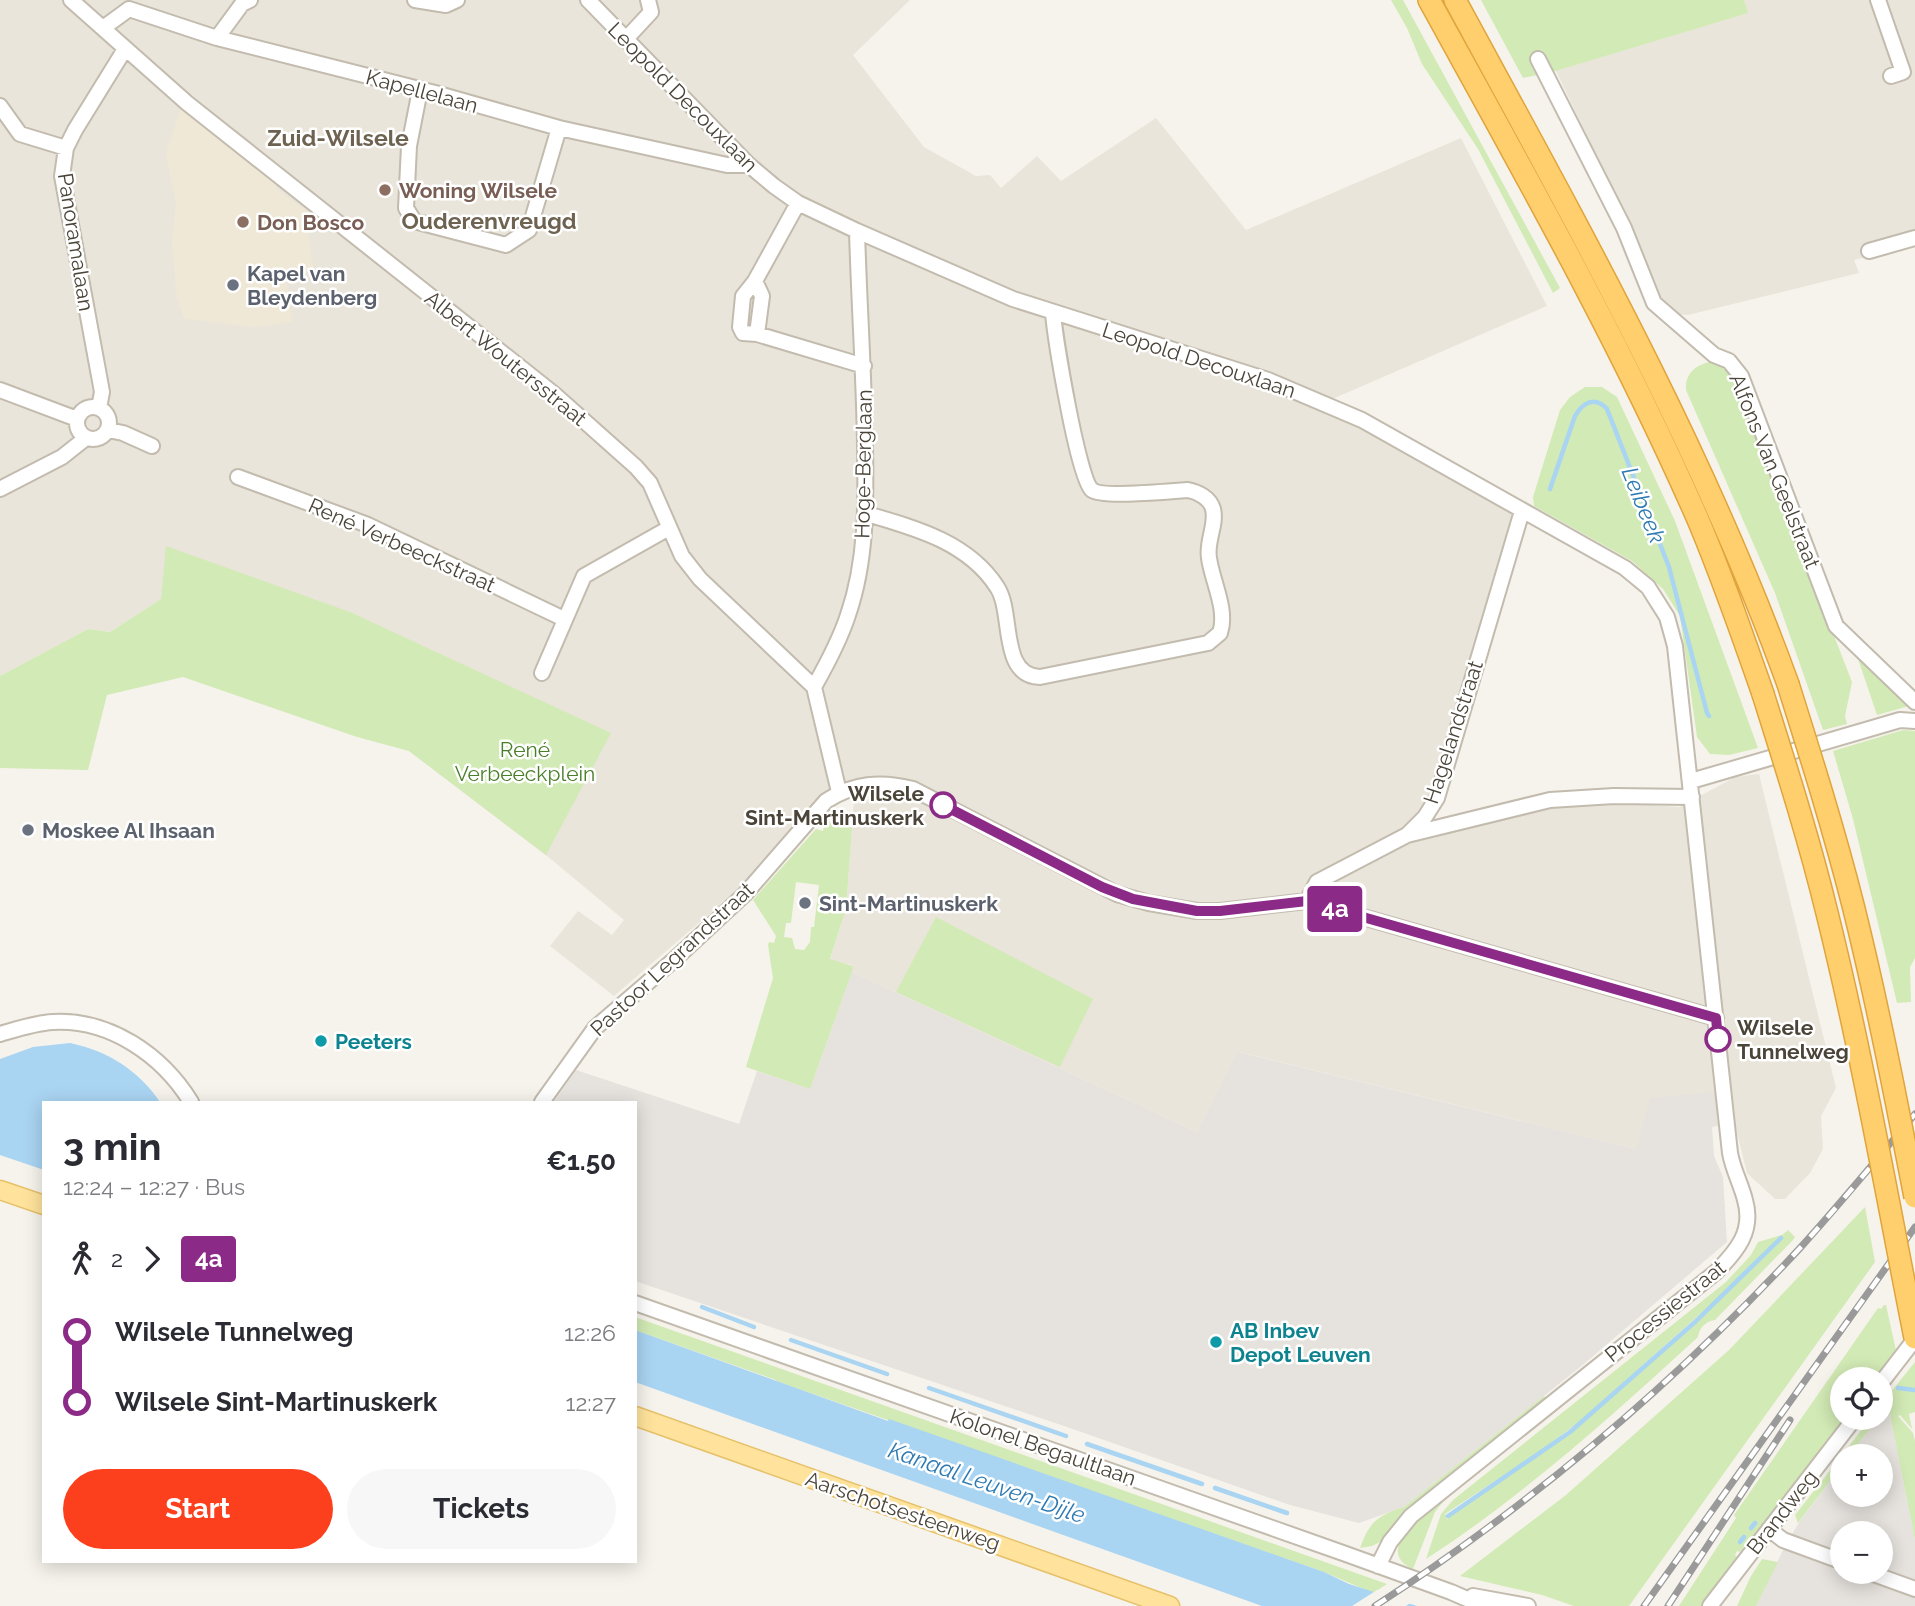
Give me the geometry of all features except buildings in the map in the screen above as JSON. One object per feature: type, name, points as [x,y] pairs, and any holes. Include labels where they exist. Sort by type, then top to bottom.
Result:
[{"type":"highway","points":[[1429,0],[1614,345],[1657,432],[1696,517],[1763,694],[1795,795],[1827,913],[1865,1086],[1915,1339]]},
{"type":"highway","points":[[1455,0],[1651,371],[1719,511],[1762,612],[1818,780],[1854,908],[1893,1081],[1915,1197]]},
{"type":"main road","points":[[0,1190],[42,1204]]},
{"type":"main road","name":"Aarschotsesteenweg","points":[[637,1417],[1170,1606]]},
{"type":"street","name":"Albert Woutersstraat","points":[[71,0],[187,103],[554,394],[636,467],[650,483],[682,556],[700,579],[814,687]]},
{"type":"street","points":[[415,0],[446,5],[457,0]]},
{"type":"street","points":[[625,40],[651,12],[648,0]]},
{"type":"street","points":[[1878,0],[1903,72],[1891,76]]},
{"type":"street","name":"Leopold Decouxlaan","points":[[590,1],[625,40],[749,164],[798,203],[1013,299],[1268,380],[1301,393],[1362,420],[1413,447],[1625,568],[1648,587],[1667,617],[1675,646],[1692,797]]},
{"type":"street","points":[[216,38],[244,2]]},
{"type":"street","name":"Kapellelaan","points":[[103,28],[129,9],[216,38],[559,128],[727,165],[749,164]]},
{"type":"street","name":"Panoramalaan","points":[[99,408],[102,392],[62,176],[66,148],[125,49]]},
{"type":"street","name":"Alfons Van Geelstraat","points":[[1538,59],[1624,228],[1654,303],[1714,355],[1729,361],[1741,376],[1836,626],[1915,702]]},
{"type":"street","points":[[420,90],[408,158],[406,208],[414,221],[506,246],[529,230],[559,128]]},
{"type":"street","points":[[0,106],[20,134],[66,148]]},
{"type":"street","points":[[798,203],[755,281],[743,296],[740,327],[743,332],[864,366]]},
{"type":"street","name":"Hoge-Berglaan","points":[[814,687],[835,650],[849,613],[867,514],[864,366],[857,231]]},
{"type":"street","points":[[1868,251],[1915,238]]},
{"type":"street","points":[[867,514],[932,534],[976,562],[1000,593],[1013,658],[1019,669],[1029,676],[1040,677],[1208,643],[1214,639],[1223,625],[1209,558],[1209,540],[1214,519],[1210,503],[1199,493],[1188,490],[1112,494],[1091,489],[1083,470],[1074,431],[1055,337],[1053,313]]},
{"type":"street","points":[[0,390],[77,419]]},
{"type":"street","points":[[88,408],[99,408],[109,420],[108,430],[96,439],[86,438],[78,430],[79,414],[88,408]]},
{"type":"street","points":[[108,430],[123,433],[152,446]]},
{"type":"street","points":[[0,489],[62,457],[86,438]]},
{"type":"street","name":"René Verbeeckstraat","points":[[237,477],[368,526],[564,619]]},
{"type":"street","name":"Hagelandstraat","points":[[1307,901],[1317,882],[1407,835],[1437,798],[1522,511]]},
{"type":"street","points":[[542,673],[584,576],[669,528]]},
{"type":"street","points":[[814,687],[839,792],[875,784],[913,789],[1117,894],[1149,904],[1197,911],[1220,911],[1307,901],[1716,1018]]},
{"type":"street","points":[[1692,781],[1900,720],[1915,720]]},
{"type":"street","name":"Pastoor Legrandstraat","points":[[543,1101],[595,1028],[710,928],[745,894],[826,801],[839,792]]},
{"type":"street","points":[[1407,835],[1550,800],[1614,796],[1692,797]]},
{"type":"street","name":"Processiestraat","points":[[1378,1566],[1395,1535],[1411,1516],[1716,1272],[1740,1247],[1748,1214],[1745,1199],[1733,1171],[1730,1153],[1692,797]]},
{"type":"street","points":[[0,1034],[51,1022],[70,1022],[106,1030],[141,1048],[159,1062],[174,1077],[190,1101]]},
{"type":"street","name":"Kolonel Begaultlaan","points":[[637,1304],[1451,1592],[1483,1606]]},
{"type":"street","points":[[1893,1367],[1915,1339]]},
{"type":"street","name":"Brandweg","points":[[1710,1606],[1846,1430]]},
{"type":"street","points":[[1769,1529],[1783,1540],[1830,1557]]},
{"type":"street","points":[[1893,1581],[1915,1589]]},
{"type":"street","name":"Kolonel Begaultlaan","points":[[1451,1592],[1528,1606]]},
{"type":"shaded area","points":[[0,0],[910,0],[853,55],[924,147],[976,176],[990,175],[1001,188],[1037,156],[1061,181],[1156,118],[1246,230],[1461,138],[1547,306],[1314,407],[1371,432],[1515,514],[1430,799],[1411,819],[1424,838],[1519,813],[1587,801],[1680,807],[1735,777],[1759,774],[1836,1088],[1821,1116],[1823,1149],[1810,1173],[1785,1199],[1775,1199],[1747,1173],[1730,1104],[1716,1092],[1636,1149],[1239,1052],[1197,1132],[852,972],[852,965],[830,960],[846,909],[854,798],[826,793],[751,878],[614,996],[550,946],[578,911],[612,935],[624,920],[552,860],[409,751],[167,546],[161,599],[110,632],[88,629],[0,676]]},
{"type":"shaded area","points":[[1744,0],[1915,0],[1915,244],[1854,260],[1859,273],[1688,315],[1670,314],[1659,302],[1628,222],[1556,71],[1747,13]]},
{"type":"shaded area","name":"Don Bosco","points":[[181,108],[276,184],[276,189],[315,217],[308,228],[313,270],[286,276],[292,322],[254,327],[185,319],[177,299],[172,242],[176,203],[166,154]]},
{"type":"shaded area","points":[[852,972],[1197,1132],[1238,1052],[1636,1149],[1650,1098],[1716,1092],[1718,1126],[1712,1127],[1714,1156],[1723,1177],[1727,1242],[1579,1368],[1404,1507],[1359,1523],[1290,1505],[637,1282],[637,1101],[555,1101],[576,1070],[739,1124],[757,1071],[810,1089]]},
{"type":"shaded area","points":[[1893,1428],[1915,1540],[1915,1582],[1893,1574],[1893,1521],[1830,1521],[1830,1550],[1791,1536],[1830,1481],[1830,1507],[1893,1507],[1893,1444],[1858,1444],[1869,1430]]},
{"type":"shaded area","points":[[1784,1548],[1830,1565],[1830,1584],[1880,1584],[1915,1597],[1915,1606],[1756,1606]]},
{"type":"green space","points":[[1391,0],[1403,0],[1560,288],[1553,293],[1478,149],[1422,64],[1407,28]]},
{"type":"green space","points":[[1481,0],[1744,0],[1748,13],[1556,71],[1523,78]]},
{"type":"green space","points":[[1710,362],[1727,367],[1734,378],[1852,682],[1845,716],[1847,724],[1823,730],[1775,593],[1686,390],[1687,379],[1692,371]]},
{"type":"green space","points":[[1585,387],[1602,387],[1617,397],[1675,521],[1758,748],[1729,755],[1710,754],[1697,737],[1680,616],[1663,589],[1632,561],[1534,506],[1533,497],[1560,410],[1570,397]]},
{"type":"green space","name":"René Verbeeckplein","points":[[166,546],[350,612],[611,733],[546,855],[409,751],[357,737],[183,677],[107,695],[88,770],[0,768],[0,676],[88,629],[110,632],[161,599]]},
{"type":"green space","points":[[1856,653],[1909,706],[1877,715]]},
{"type":"green space","points":[[1903,730],[1915,731],[1915,958],[1910,967],[1911,1002],[1897,1003],[1853,819],[1833,751]]},
{"type":"green space","points":[[853,814],[846,909],[830,959],[853,966],[810,1089],[746,1067],[773,978],[768,945],[769,942],[774,943],[776,936],[753,900],[816,829],[823,831],[825,823]],"holes":[[[796,882],[819,885],[810,942],[804,950],[795,949],[792,938],[784,937],[786,923],[791,923]]]},
{"type":"green space","points":[[936,917],[1093,999],[1060,1067],[896,992]]},
{"type":"green space","points":[[1865,1207],[1875,1262],[1629,1606],[1574,1606],[1542,1595],[1460,1576],[1566,1495],[1729,1350]]},
{"type":"green space","points":[[1788,1230],[1795,1237],[1715,1320],[1704,1325],[1698,1337],[1666,1367],[1532,1482],[1426,1559],[1441,1514],[1453,1500],[1726,1282],[1751,1255],[1758,1242],[1782,1235]],"holes":[[[1781,1236],[1779,1241],[1697,1320],[1579,1425],[1448,1517],[1448,1520],[1445,1514],[1539,1452],[1580,1421],[1718,1298]]]},
{"type":"green space","points":[[1886,1305],[1897,1355],[1888,1367],[1837,1367],[1878,1308]]},
{"type":"green space","points":[[637,1318],[1387,1584],[1373,1593],[1324,1572],[637,1331]]},
{"type":"green space","points":[[1915,1362],[1915,1412],[1909,1414],[1912,1429],[1898,1416],[1913,1433],[1915,1441],[1915,1540],[1893,1429],[1893,1389]]},
{"type":"green space","points":[[1830,1377],[1830,1430],[1839,1430],[1752,1541],[1750,1540],[1748,1546],[1745,1545],[1740,1552],[1737,1551],[1735,1555],[1739,1559],[1702,1606],[1679,1606],[1736,1518],[1734,1515]]},
{"type":"green space","points":[[1544,1396],[1546,1399],[1408,1509],[1380,1542],[1360,1548],[1367,1531],[1376,1521],[1387,1513],[1404,1507]]},
{"type":"green space","points":[[1862,1430],[1869,1430],[1858,1444],[1851,1444]]},
{"type":"green space","points":[[1830,1470],[1830,1481],[1798,1523],[1795,1515]]},
{"type":"green space","points":[[1447,1497],[1435,1512],[1413,1569],[1401,1561],[1398,1552],[1400,1542],[1417,1521]]},
{"type":"green space","points":[[1762,1559],[1778,1562],[1756,1606],[1737,1606],[1751,1576]]},
{"type":"water","points":[[70,1043],[97,1051],[132,1071],[159,1101],[42,1101],[42,1169],[0,1155],[0,1059],[33,1047]]},
{"type":"water","name":"Kanaal Leuven-Dijle","points":[[637,1331],[1417,1606],[1262,1606],[637,1383]]},
{"type":"pier","points":[[1377,1590],[1413,1601],[1406,1606],[1352,1606]]},
{"type":"waterway","name":"Leibeek","points":[[1550,489],[1575,416],[1590,402],[1603,405],[1607,409],[1669,567],[1709,716]]},
{"type":"waterway","points":[[1448,1516],[1570,1432],[1695,1322],[1781,1238]]},
{"type":"waterway","points":[[702,1307],[754,1327]]},
{"type":"waterway","points":[[791,1340],[887,1374]]},
{"type":"waterway","points":[[929,1388],[1066,1436]]},
{"type":"waterway","name":"Leibeek","points":[[1898,1388],[1915,1390]]},
{"type":"waterway","points":[[1087,1444],[1202,1484]]},
{"type":"waterway","points":[[1215,1488],[1287,1513]]},
{"type":"waterway","points":[[1751,1528],[1755,1523]]},
{"type":"waterway","points":[[1740,1542],[1744,1537]]},
{"type":"railway","points":[[1375,1606],[1433,1567],[1545,1484],[1652,1394],[1801,1247],[1915,1114]]},
{"type":"railway","points":[[1644,1606],[1915,1227]]},
{"type":"railway","points":[[1668,1606],[1790,1420]]},
{"type":"bus line","name":"4a","points":[[943,805],[1102,887],[1149,904],[1197,911],[1220,911],[1307,901],[1716,1018],[1718,1039]]},
{"type":"place","name":"Woning Wilsele","points":[[385,190]]},
{"type":"place","name":"Don Bosco","points":[[243,222]]},
{"type":"place","name":"Kapel van Bleydenberg","points":[[233,285]]},
{"type":"place","name":"Wilsele Sint-Martinuskerk","points":[[943,805]]},
{"type":"place","name":"Moskee Al Ihsaan","points":[[28,830]]},
{"type":"place","name":"Sint-Martinuskerk","points":[[805,903]]},
{"type":"place","name":"Wilsele Tunnelweg","points":[[1718,1039]]},
{"type":"place","name":"Peeters","points":[[321,1041]]},
{"type":"place","name":"AB Inbev Depot Leuven","points":[[1216,1342]]},
{"type":"district","name":"Zuid-Wilsele","points":[[338,137]]},
{"type":"district","name":"Ouderenvreugd","points":[[489,220]]}]
